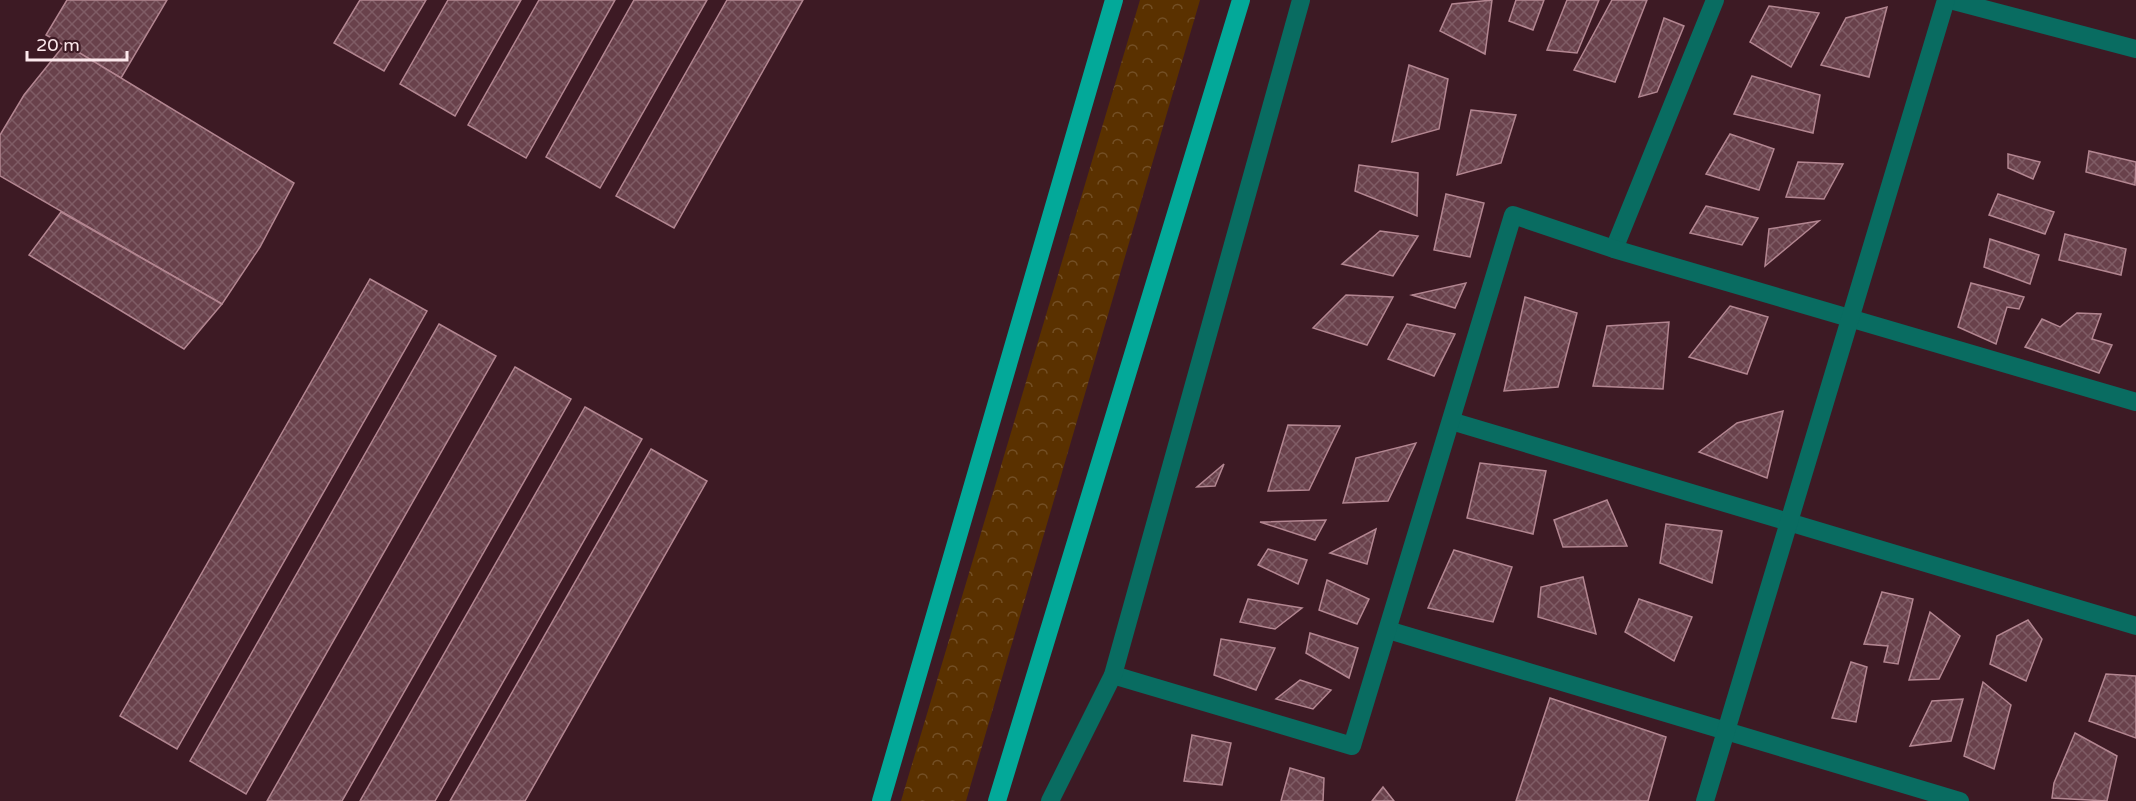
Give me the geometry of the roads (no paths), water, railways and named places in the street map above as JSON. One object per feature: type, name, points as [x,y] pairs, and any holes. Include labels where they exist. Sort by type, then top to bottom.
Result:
[{"type":"main road","points":[[880,801],[1114,0]]},
{"type":"main road","points":[[997,801],[1241,0]]},
{"type":"street","points":[[1050,801],[1113,675],[1301,0]]},
{"type":"street","points":[[1614,249],[1715,0]]},
{"type":"street","points":[[1705,801],[1946,0]]},
{"type":"street","points":[[1950,0],[2136,49]]},
{"type":"street","points":[[1113,675],[1352,746],[1513,215],[1614,249],[1852,316],[2136,402]]},
{"type":"street","points":[[1451,421],[2136,626]]},
{"type":"street","points":[[1388,630],[1960,801]]}]
